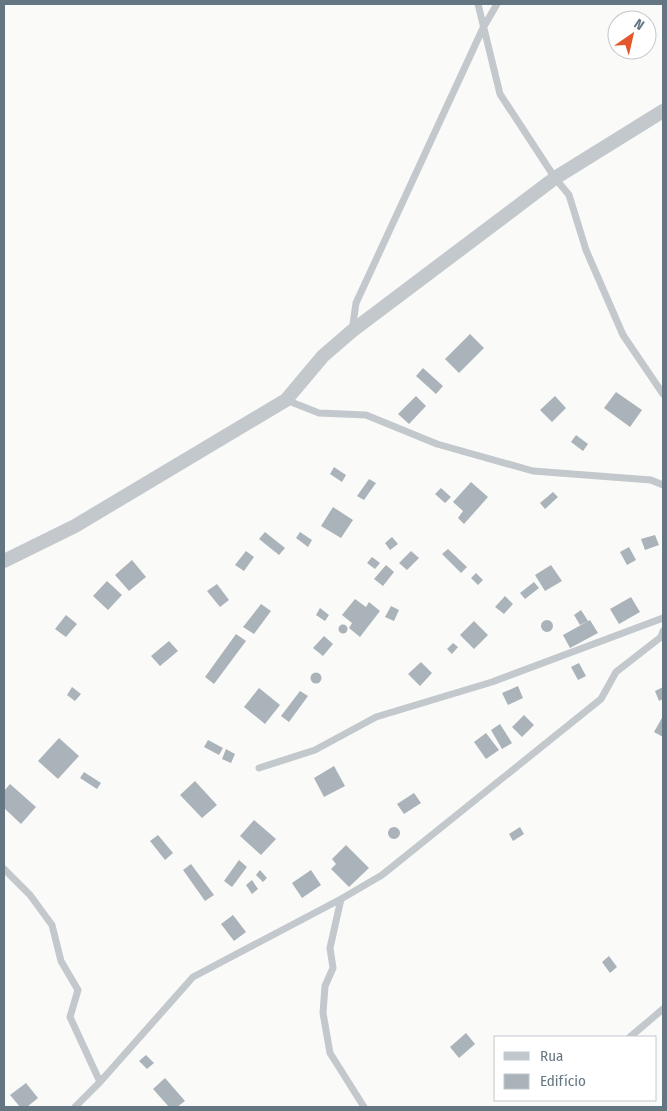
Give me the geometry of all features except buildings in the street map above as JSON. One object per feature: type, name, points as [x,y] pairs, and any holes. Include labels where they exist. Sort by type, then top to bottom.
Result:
[{"type":"street","points":[[4,561],[75,526],[286,400],[323,356],[352,331],[555,178],[663,111]]},
{"type":"lane","points":[[478,4],[500,94],[555,178],[569,195],[586,250],[624,336],[663,394]]},
{"type":"lane","points":[[352,331],[356,303],[483,28],[497,4]]},
{"type":"lane","points":[[286,400],[319,413],[366,415],[437,444],[533,471],[651,480],[663,485]]},
{"type":"lane","points":[[259,768],[315,750],[376,717],[492,682],[663,618]]},
{"type":"lane","points":[[75,1107],[100,1082],[193,977],[341,899],[382,875],[601,699],[616,672],[661,637],[663,631]]},
{"type":"lane","points":[[4,869],[30,895],[52,925],[61,961],[78,990],[70,1017],[100,1082]]},
{"type":"lane","points":[[341,899],[330,948],[332,968],[324,986],[323,1013],[330,1053],[364,1107]]},
{"type":"lane","points":[[631,1036],[663,1009]]}]
